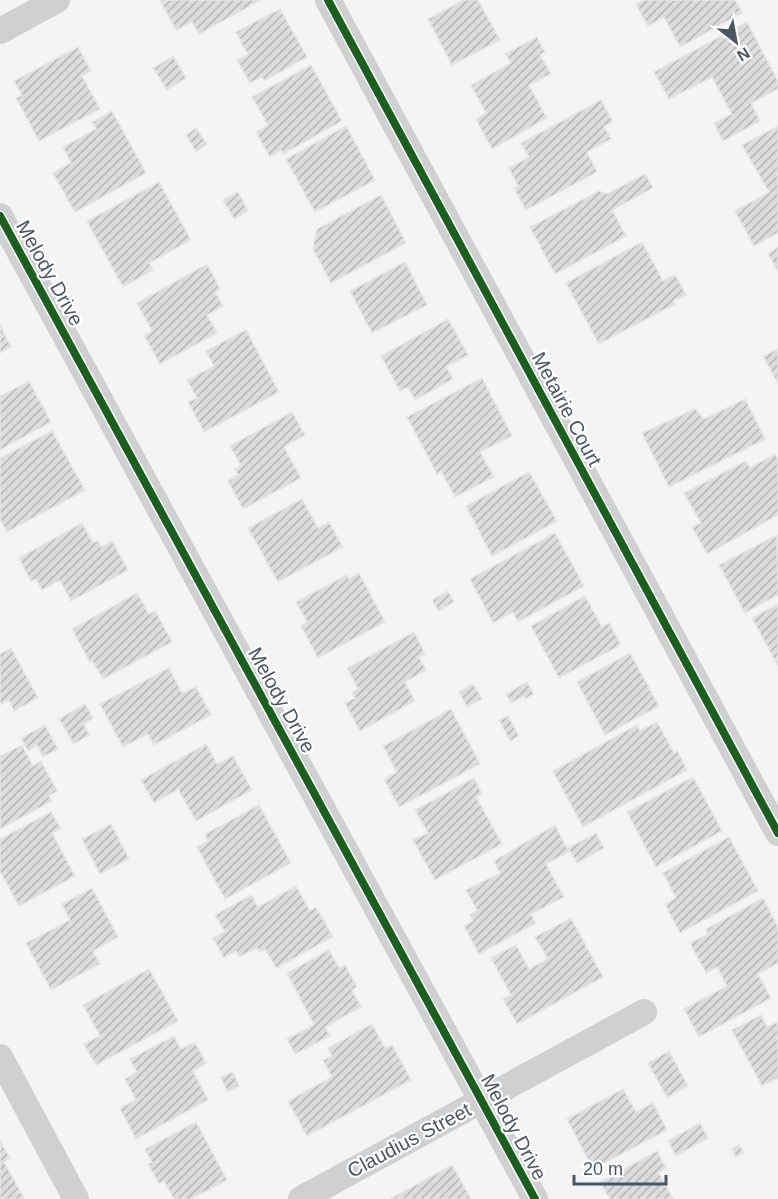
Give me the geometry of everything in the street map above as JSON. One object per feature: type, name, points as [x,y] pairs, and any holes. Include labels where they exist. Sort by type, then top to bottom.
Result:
[{"type":"street","points":[[0,31],[57,0]]},
{"type":"street","name":"Metairie Court","points":[[328,0],[778,833]]},
{"type":"street","name":"Melody Drive","points":[[0,216],[535,1199]]},
{"type":"street","name":"Claudius Street","points":[[301,1199],[644,1012]]},
{"type":"street","points":[[0,1056],[76,1199]]},
{"type":"building","points":[[160,0],[261,0],[199,34],[192,22],[176,30]]},
{"type":"building","points":[[464,0],[478,0],[500,40],[452,65],[428,19]]},
{"type":"building","points":[[644,0],[735,0],[742,13],[680,47],[664,17],[648,26],[636,4]]},
{"type":"building","points":[[280,9],[307,57],[264,81],[262,77],[250,83],[237,60],[248,55],[236,32]]},
{"type":"building","points":[[747,22],[778,81],[778,89],[751,103],[760,121],[723,141],[714,123],[732,114],[712,77],[669,99],[654,72]]},
{"type":"building","points":[[537,37],[545,52],[540,55],[551,74],[529,85],[547,118],[492,149],[476,119],[486,113],[471,85],[511,63],[505,54]]},
{"type":"building","points":[[78,47],[91,71],[82,76],[100,109],[39,141],[16,98],[22,95],[14,81]]},
{"type":"building","points":[[173,56],[186,78],[167,90],[153,68]]},
{"type":"building","points":[[311,65],[342,121],[283,154],[281,150],[270,157],[256,132],[268,125],[252,97]]},
{"type":"building","points":[[601,100],[613,122],[604,126],[611,139],[587,152],[597,172],[526,210],[514,188],[518,186],[509,168],[529,157],[521,143]]},
{"type":"building","points":[[112,111],[146,173],[75,212],[53,173],[71,163],[63,147],[96,129],[92,122]]},
{"type":"building","points":[[346,126],[375,180],[315,212],[286,159]]},
{"type":"building","points":[[778,126],[778,233],[754,246],[735,211],[769,192],[742,145]]},
{"type":"building","points":[[196,128],[207,144],[196,152],[186,135]]},
{"type":"building","points":[[645,174],[653,188],[612,210],[626,236],[555,274],[530,227],[599,191],[607,194]]},
{"type":"building","points":[[159,182],[191,240],[149,263],[153,270],[123,287],[87,221]]},
{"type":"building","points":[[238,192],[248,211],[234,219],[223,200]]},
{"type":"building","points":[[381,195],[406,243],[331,283],[313,249],[317,229]]},
{"type":"building","points":[[642,242],[663,281],[675,274],[686,295],[674,301],[675,304],[599,344],[566,283]]},
{"type":"building","points":[[778,247],[778,272],[768,253]]},
{"type":"building","points":[[405,262],[427,305],[372,333],[350,291]]},
{"type":"building","points":[[207,264],[220,289],[215,292],[223,306],[207,315],[217,333],[160,364],[144,335],[152,331],[137,303]]},
{"type":"building","points":[[448,319],[468,355],[446,367],[453,379],[415,400],[408,387],[400,391],[381,356]]},
{"type":"building","points":[[0,325],[11,347],[0,353]]},
{"type":"building","points":[[246,330],[279,392],[204,432],[188,402],[197,398],[187,380],[214,366],[206,351]]},
{"type":"building","points":[[778,349],[778,384],[763,356]]},
{"type":"building","points":[[482,378],[512,436],[480,452],[494,477],[455,497],[441,471],[437,474],[407,417]]},
{"type":"building","points":[[29,381],[51,422],[0,450],[0,396]]},
{"type":"building","points":[[745,399],[765,439],[669,487],[642,433],[695,409],[704,419]]},
{"type":"building","points":[[292,412],[305,435],[284,447],[301,478],[243,509],[228,481],[238,475],[234,469],[241,466],[230,446]]},
{"type":"building","points":[[52,431],[85,490],[7,532],[0,519],[0,458]]},
{"type":"building","points":[[775,454],[778,459],[778,515],[707,554],[692,527],[701,523],[684,493],[746,461],[750,468]]},
{"type":"building","points":[[529,472],[557,521],[492,556],[466,506]]},
{"type":"building","points":[[302,499],[318,528],[329,522],[343,547],[278,582],[248,528]]},
{"type":"building","points":[[82,523],[93,543],[98,541],[101,547],[112,541],[128,570],[71,601],[60,580],[42,590],[36,579],[31,581],[19,558]]},
{"type":"building","points":[[555,533],[584,586],[518,622],[513,612],[493,623],[470,579]]},
{"type":"building","points":[[777,535],[778,595],[745,613],[719,565]]},
{"type":"building","points":[[359,573],[385,622],[318,658],[301,626],[307,622],[296,602],[347,575],[349,579]]},
{"type":"building","points":[[448,591],[454,602],[439,611],[432,600]]},
{"type":"building","points":[[137,593],[149,614],[155,611],[172,642],[103,679],[93,662],[90,662],[72,629]]},
{"type":"building","points":[[585,596],[602,627],[609,623],[621,645],[559,678],[531,626]]},
{"type":"building","points":[[778,604],[778,666],[752,618]]},
{"type":"building","points":[[414,632],[425,654],[419,657],[426,670],[405,682],[415,701],[360,731],[345,703],[355,698],[352,692],[358,689],[347,668]]},
{"type":"building","points":[[11,648],[38,698],[14,711],[9,700],[0,705],[0,654]]},
{"type":"building","points":[[630,653],[659,706],[605,735],[577,682]]},
{"type":"building","points":[[169,668],[182,693],[196,687],[211,715],[154,745],[148,734],[123,747],[100,704]]},
{"type":"building","points":[[527,682],[534,694],[511,703],[506,694]]},
{"type":"building","points":[[473,684],[482,699],[467,707],[459,692]]},
{"type":"building","points":[[85,704],[93,718],[84,724],[89,735],[74,744],[59,719]]},
{"type":"building","points":[[451,709],[480,764],[399,807],[384,779],[397,772],[383,746]]},
{"type":"building","points":[[508,716],[519,736],[510,741],[499,720]]},
{"type":"building","points":[[657,722],[674,753],[677,751],[687,770],[583,827],[553,771],[637,725],[640,731]]},
{"type":"building","points":[[45,725],[58,749],[43,757],[37,745],[28,751],[21,738]]},
{"type":"building","points":[[206,744],[217,764],[233,756],[252,790],[196,821],[178,789],[154,803],[141,780]]},
{"type":"building","points":[[22,745],[33,766],[41,761],[57,791],[49,796],[52,801],[0,829],[0,756]]},
{"type":"building","points":[[693,777],[722,831],[656,867],[627,812]]},
{"type":"building","points":[[474,778],[482,794],[476,797],[502,844],[435,880],[413,840],[428,833],[415,810]]},
{"type":"building","points":[[259,805],[291,863],[225,899],[197,847],[208,841],[205,834]]},
{"type":"building","points":[[51,812],[61,829],[52,833],[75,876],[19,906],[0,871],[0,839]]},
{"type":"building","points":[[111,824],[129,859],[100,874],[82,839]]},
{"type":"building","points":[[555,825],[569,852],[546,864],[564,897],[531,914],[536,923],[479,954],[464,926],[473,921],[470,915],[477,910],[466,890],[500,873],[494,861]]},
{"type":"building","points":[[596,833],[604,848],[577,863],[568,848]]},
{"type":"building","points":[[729,837],[758,891],[680,933],[665,904],[676,898],[663,873]]},
{"type":"building","points":[[296,886],[310,911],[316,907],[333,937],[276,968],[265,949],[259,952],[257,948],[239,957],[236,951],[224,958],[213,938],[225,932],[215,915],[251,895],[258,907]]},
{"type":"building","points":[[92,888],[118,937],[93,951],[100,964],[51,990],[26,943],[70,920],[62,904]]},
{"type":"building","points":[[763,898],[778,927],[778,963],[758,974],[771,998],[699,1037],[684,1009],[727,986],[717,967],[706,973],[690,943],[708,934],[706,929]]},
{"type":"building","points":[[571,918],[603,977],[517,1024],[503,999],[511,995],[491,958],[516,945],[529,969],[548,959],[535,937]]},
{"type":"building","points":[[329,950],[339,968],[345,965],[357,987],[352,990],[361,1007],[325,1027],[330,1036],[295,1054],[287,1039],[314,1025],[287,973]]},
{"type":"building","points":[[149,969],[178,1021],[96,1065],[84,1044],[100,1036],[83,1005]]},
{"type":"building","points":[[761,1015],[767,1027],[778,1022],[778,1078],[762,1086],[732,1030]]},
{"type":"building","points":[[372,1024],[385,1048],[392,1045],[411,1080],[307,1136],[288,1101],[332,1077],[323,1060],[332,1056],[328,1048]]},
{"type":"building","points":[[174,1036],[181,1049],[195,1042],[206,1063],[193,1071],[208,1100],[136,1139],[120,1108],[136,1100],[125,1079],[137,1072],[130,1059]]},
{"type":"building","points":[[669,1051],[688,1086],[667,1097],[648,1063]]},
{"type":"building","points":[[233,1072],[239,1086],[227,1092],[221,1077]]},
{"type":"building","points":[[623,1089],[636,1112],[653,1103],[667,1130],[593,1169],[567,1119]]},
{"type":"building","points":[[196,1122],[227,1180],[191,1199],[174,1199],[164,1181],[159,1184],[148,1164],[152,1162],[145,1149]]},
{"type":"building","points":[[700,1123],[708,1138],[676,1156],[668,1141]]},
{"type":"building","points":[[0,1141],[10,1158],[4,1162],[24,1198],[22,1199],[0,1199]]},
{"type":"building","points":[[739,1145],[744,1153],[736,1157],[732,1149]]},
{"type":"building","points":[[657,1151],[666,1168],[659,1173],[673,1199],[610,1199],[600,1182]]},
{"type":"building","points":[[452,1165],[471,1199],[390,1199]]},
{"type":"cycle path","points":[[328,0],[778,833]]},
{"type":"cycle path","points":[[0,216],[535,1199]]}]
